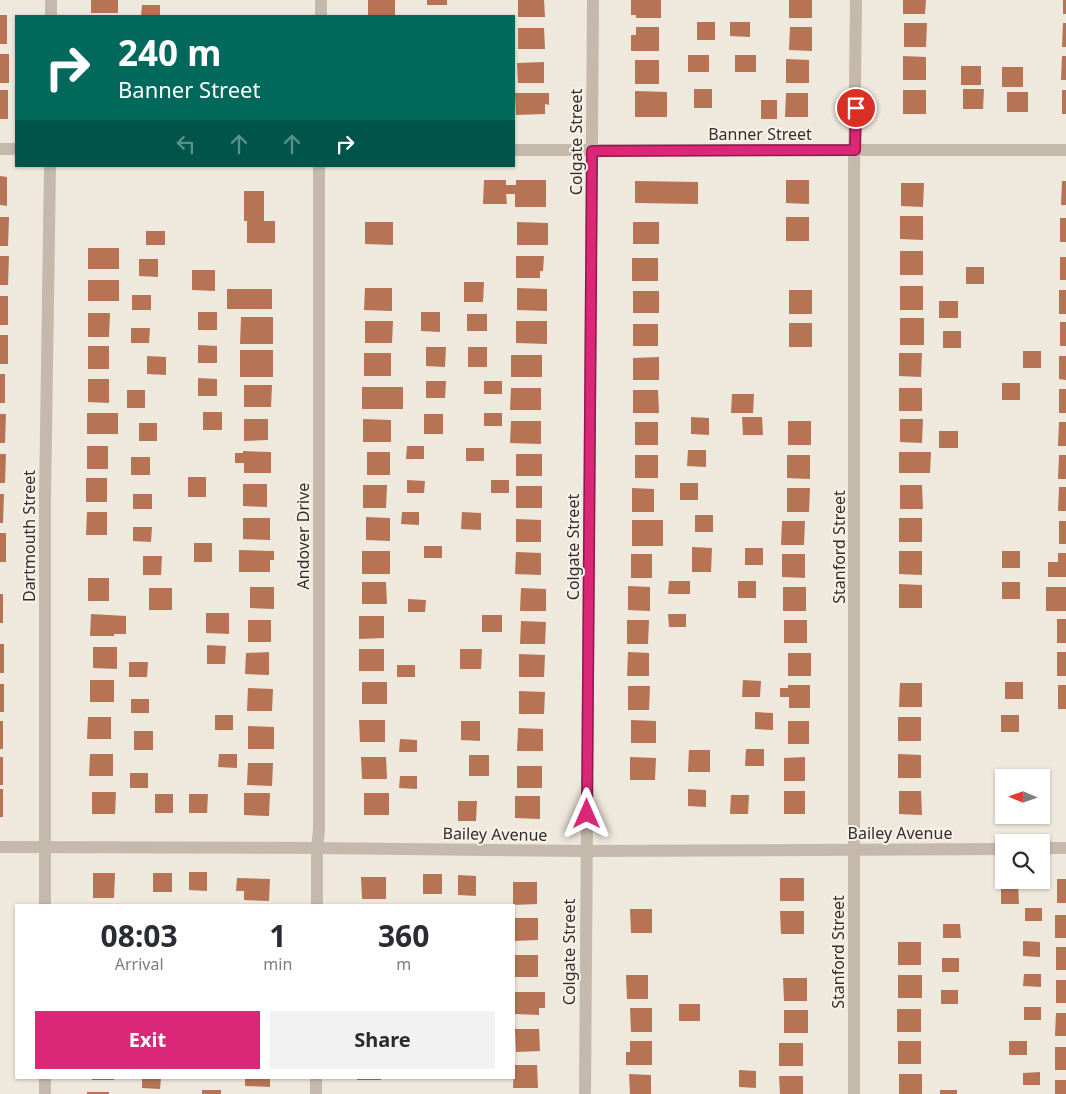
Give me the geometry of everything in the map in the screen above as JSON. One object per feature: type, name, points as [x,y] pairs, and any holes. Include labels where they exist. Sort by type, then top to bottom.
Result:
[{"type":"street","points":[[51,0],[51,15]]},
{"type":"street","points":[[321,0],[321,15]]},
{"type":"street","name":"Colgate Street","points":[[584,1094],[593,0]]},
{"type":"street","name":"Stanford Street","points":[[854,1094],[856,0]]},
{"type":"street","points":[[0,149],[15,149]]},
{"type":"street","name":"Banner Street","points":[[515,150],[1066,150]]},
{"type":"street","name":"Dartmouth Street","points":[[45,904],[45,499],[50,167]]},
{"type":"street","name":"Andover Drive","points":[[317,904],[317,848],[319,830],[319,167]]},
{"type":"street","name":"Bailey Avenue","points":[[0,847],[586,851],[995,849]]},
{"type":"street","points":[[1050,848],[1066,848]]},
{"type":"street","points":[[45,1079],[45,1094]]},
{"type":"street","points":[[316,1079],[316,1094]]},
{"type":"building","points":[[91,0],[118,0],[118,13],[91,13]]},
{"type":"building","points":[[368,0],[395,0],[395,15],[368,15]]},
{"type":"building","points":[[427,0],[447,0],[447,5],[427,5]]},
{"type":"building","points":[[518,0],[544,0],[545,17],[518,17]]},
{"type":"building","points":[[631,0],[661,0],[661,18],[636,18],[636,15],[631,15]]},
{"type":"building","points":[[789,0],[812,0],[812,18],[789,18]]},
{"type":"building","points":[[903,0],[926,0],[925,14],[903,14]]},
{"type":"building","points":[[1063,0],[1066,0],[1066,14],[1063,14]]},
{"type":"building","points":[[142,5],[160,5],[160,15],[141,15]]},
{"type":"building","points":[[0,15],[7,15],[7,44],[0,44]]},
{"type":"building","points":[[697,22],[715,22],[715,40],[697,40]]},
{"type":"building","points":[[730,22],[750,22],[750,37],[730,36]]},
{"type":"building","points":[[904,23],[927,23],[926,47],[904,47]]},
{"type":"building","points":[[1063,23],[1066,23],[1066,47],[1062,47]]},
{"type":"building","points":[[636,27],[659,27],[659,51],[631,51],[631,35],[636,35]]},
{"type":"building","points":[[790,27],[812,27],[812,51],[789,50]]},
{"type":"building","points":[[518,28],[544,28],[545,49],[518,49]]},
{"type":"building","points":[[0,54],[9,54],[9,83],[0,83]]},
{"type":"building","points":[[688,55],[709,55],[709,72],[688,72]]},
{"type":"building","points":[[735,55],[756,55],[756,72],[735,72]]},
{"type":"building","points":[[903,56],[926,57],[926,80],[903,80]]},
{"type":"building","points":[[1062,56],[1066,56],[1066,80],[1061,80]]},
{"type":"building","points":[[786,59],[809,60],[809,83],[786,83]]},
{"type":"building","points":[[635,60],[659,60],[659,84],[635,84]]},
{"type":"building","points":[[544,62],[544,83],[518,83],[517,63]]},
{"type":"building","points":[[961,66],[981,66],[981,85],[961,85]]},
{"type":"building","points":[[1002,67],[1023,67],[1023,87],[1002,87]]},
{"type":"building","points":[[694,89],[712,89],[712,108],[694,108]]},
{"type":"building","points":[[963,89],[984,89],[983,109],[963,109]]},
{"type":"building","points":[[0,90],[8,90],[8,119],[0,119]]},
{"type":"building","points":[[903,90],[926,90],[926,114],[903,114]]},
{"type":"building","points":[[1062,90],[1066,90],[1066,114],[1062,114]]},
{"type":"building","points":[[635,91],[667,92],[667,117],[635,117]]},
{"type":"building","points":[[1007,92],[1028,92],[1028,112],[1007,112]]},
{"type":"building","points":[[515,93],[549,93],[549,105],[545,104],[545,114],[516,115]]},
{"type":"building","points":[[786,93],[808,93],[808,117],[785,117]]},
{"type":"building","points":[[761,100],[777,100],[777,119],[761,119]]},
{"type":"building","points":[[0,176],[7,177],[7,206],[0,205]]},
{"type":"building","points":[[484,180],[506,180],[506,185],[516,185],[516,180],[546,180],[546,207],[515,207],[515,194],[506,194],[507,204],[483,204]]},
{"type":"building","points":[[786,180],[809,180],[809,204],[786,203]]},
{"type":"building","points":[[635,181],[698,182],[698,204],[635,203]]},
{"type":"building","points":[[1062,181],[1066,181],[1066,205],[1061,205]]},
{"type":"building","points":[[901,183],[924,183],[923,207],[901,206]]},
{"type":"building","points":[[244,191],[264,191],[264,221],[275,221],[275,243],[247,243],[247,221],[244,221]]},
{"type":"building","points":[[900,216],[923,216],[923,240],[900,239]]},
{"type":"building","points":[[0,217],[9,217],[8,246],[0,246]]},
{"type":"building","points":[[786,217],[809,217],[809,241],[786,241]]},
{"type":"building","points":[[1060,218],[1066,218],[1066,242],[1060,242]]},
{"type":"building","points":[[365,222],[393,222],[393,245],[365,244]]},
{"type":"building","points":[[517,222],[548,223],[548,245],[517,245]]},
{"type":"building","points":[[633,222],[659,222],[659,244],[633,244]]},
{"type":"building","points":[[146,231],[165,231],[165,245],[146,245]]},
{"type":"building","points":[[88,248],[119,248],[119,269],[88,269]]},
{"type":"building","points":[[900,251],[923,251],[923,275],[900,275]]},
{"type":"building","points":[[0,256],[9,256],[8,285],[0,285]]},
{"type":"building","points":[[516,256],[544,256],[543,271],[540,271],[540,278],[516,278]]},
{"type":"building","points":[[1060,257],[1066,257],[1066,280],[1060,280]]},
{"type":"building","points":[[632,258],[658,258],[658,281],[632,281]]},
{"type":"building","points":[[139,259],[158,259],[158,277],[139,276]]},
{"type":"building","points":[[966,267],[984,267],[984,284],[966,284]]},
{"type":"building","points":[[192,270],[215,270],[215,291],[192,290]]},
{"type":"building","points":[[88,280],[119,280],[119,301],[88,301]]},
{"type":"building","points":[[464,282],[484,282],[483,302],[464,302]]},
{"type":"building","points":[[900,286],[923,286],[923,310],[900,310]]},
{"type":"building","points":[[365,288],[392,288],[392,311],[364,310]]},
{"type":"building","points":[[517,288],[547,289],[547,311],[517,310]]},
{"type":"building","points":[[227,289],[272,289],[272,309],[227,309]]},
{"type":"building","points":[[789,290],[812,290],[812,314],[789,314]]},
{"type":"building","points":[[1059,290],[1066,290],[1066,314],[1059,314]]},
{"type":"building","points":[[633,291],[659,291],[659,313],[633,313]]},
{"type":"building","points":[[132,295],[151,295],[151,310],[132,310]]},
{"type":"building","points":[[0,296],[8,296],[8,325],[0,325]]},
{"type":"building","points":[[939,301],[958,301],[958,318],[939,318]]},
{"type":"building","points":[[198,312],[217,312],[217,330],[198,330]]},
{"type":"building","points":[[421,312],[440,312],[440,332],[421,331]]},
{"type":"building","points":[[88,313],[110,313],[109,337],[88,337]]},
{"type":"building","points":[[467,314],[487,314],[487,331],[467,331]]},
{"type":"building","points":[[241,317],[273,317],[273,344],[240,344]]},
{"type":"building","points":[[900,318],[924,318],[924,345],[900,345]]},
{"type":"building","points":[[365,321],[393,321],[392,343],[365,343]]},
{"type":"building","points":[[516,321],[547,321],[547,344],[516,343]]},
{"type":"building","points":[[1060,322],[1066,322],[1066,346],[1060,346]]},
{"type":"building","points":[[789,323],[812,323],[812,347],[789,347]]},
{"type":"building","points":[[633,324],[658,324],[658,346],[633,346]]},
{"type":"building","points":[[131,328],[150,328],[149,343],[131,343]]},
{"type":"building","points":[[943,331],[961,331],[961,348],[943,348]]},
{"type":"building","points":[[0,335],[8,335],[8,364],[0,364]]},
{"type":"building","points":[[198,345],[217,346],[217,363],[198,363]]},
{"type":"building","points":[[88,346],[109,346],[109,369],[88,369]]},
{"type":"building","points":[[426,347],[446,347],[445,367],[426,366]]},
{"type":"building","points":[[468,347],[487,347],[487,367],[468,367]]},
{"type":"building","points":[[240,350],[273,350],[273,377],[240,377]]},
{"type":"building","points":[[1023,351],[1041,351],[1041,368],[1023,368]]},
{"type":"building","points":[[364,353],[391,353],[391,376],[364,376]]},
{"type":"building","points":[[899,353],[922,353],[921,377],[899,376]]},
{"type":"building","points":[[511,355],[542,355],[542,377],[511,377]]},
{"type":"building","points":[[147,356],[166,357],[166,375],[147,374]]},
{"type":"building","points":[[1059,356],[1066,356],[1066,380],[1059,379]]},
{"type":"building","points":[[659,357],[659,380],[633,380],[633,358]]},
{"type":"building","points":[[0,374],[5,374],[5,403],[0,403]]},
{"type":"building","points":[[198,378],[217,379],[217,396],[198,396]]},
{"type":"building","points":[[88,379],[109,379],[109,403],[88,402]]},
{"type":"building","points":[[426,381],[446,381],[445,398],[426,398]]},
{"type":"building","points":[[484,381],[502,381],[502,394],[484,394]]},
{"type":"building","points":[[1002,383],[1020,383],[1020,400],[1002,400]]},
{"type":"building","points":[[244,385],[272,385],[271,407],[244,407]]},
{"type":"building","points":[[362,387],[403,387],[403,409],[362,409]]},
{"type":"building","points":[[511,388],[541,388],[541,410],[510,410]]},
{"type":"building","points":[[899,388],[922,388],[922,411],[899,411]]},
{"type":"building","points":[[1059,389],[1066,389],[1066,413],[1059,413]]},
{"type":"building","points":[[127,390],[145,390],[145,408],[127,408]]},
{"type":"building","points":[[633,390],[658,390],[659,413],[633,413]]},
{"type":"building","points":[[732,394],[754,394],[753,413],[731,413]]},
{"type":"building","points":[[203,412],[222,412],[222,430],[203,430]]},
{"type":"building","points":[[87,413],[118,413],[118,434],[87,434]]},
{"type":"building","points":[[484,413],[502,413],[502,426],[484,426]]},
{"type":"building","points":[[0,414],[6,414],[5,443],[0,443]]},
{"type":"building","points":[[424,414],[443,414],[443,434],[424,434]]},
{"type":"building","points":[[691,417],[709,418],[709,435],[691,434]]},
{"type":"building","points":[[742,417],[762,417],[763,435],[743,435]]},
{"type":"building","points":[[244,419],[268,419],[268,440],[244,441]]},
{"type":"building","points":[[363,419],[391,420],[391,442],[363,442]]},
{"type":"building","points":[[900,419],[923,419],[922,443],[900,442]]},
{"type":"building","points":[[511,421],[541,421],[541,444],[510,443]]},
{"type":"building","points":[[788,421],[811,421],[811,445],[788,445]]},
{"type":"building","points":[[635,422],[658,422],[658,445],[635,445]]},
{"type":"building","points":[[1059,422],[1066,422],[1066,446],[1058,446]]},
{"type":"building","points":[[139,423],[157,423],[157,441],[139,441]]},
{"type":"building","points":[[939,431],[958,431],[958,448],[939,448]]},
{"type":"building","points":[[87,446],[108,446],[108,469],[87,469]]},
{"type":"building","points":[[407,446],[424,446],[424,459],[406,459]]},
{"type":"building","points":[[466,448],[484,448],[484,461],[466,461]]},
{"type":"building","points":[[688,450],[706,450],[706,467],[687,466]]},
{"type":"building","points":[[243,451],[271,452],[271,473],[244,473],[244,463],[235,463],[235,453],[243,453]]},
{"type":"building","points":[[367,452],[390,452],[390,475],[367,475]]},
{"type":"building","points":[[899,452],[931,452],[930,473],[899,473]]},
{"type":"building","points":[[0,454],[6,454],[5,483],[0,483]]},
{"type":"building","points":[[516,454],[542,454],[542,476],[516,476]]},
{"type":"building","points":[[635,455],[658,455],[658,478],[635,478]]},
{"type":"building","points":[[787,455],[810,455],[810,479],[787,478]]},
{"type":"building","points":[[1059,455],[1066,455],[1066,479],[1058,479]]},
{"type":"building","points":[[131,457],[150,457],[150,475],[131,475]]},
{"type":"building","points":[[188,477],[206,477],[206,497],[188,497]]},
{"type":"building","points":[[86,478],[107,478],[107,502],[86,502]]},
{"type":"building","points":[[407,480],[425,481],[424,493],[407,493]]},
{"type":"building","points":[[491,480],[509,480],[509,493],[491,493]]},
{"type":"building","points":[[680,483],[698,483],[698,500],[680,500]]},
{"type":"building","points":[[243,484],[267,484],[267,507],[243,506]]},
{"type":"building","points":[[363,485],[387,485],[386,508],[363,508]]},
{"type":"building","points":[[900,485],[922,485],[923,509],[900,509]]},
{"type":"building","points":[[516,486],[542,486],[542,508],[516,508]]},
{"type":"building","points":[[1059,487],[1066,487],[1066,511],[1058,511]]},
{"type":"building","points":[[632,488],[654,489],[654,512],[632,512]]},
{"type":"building","points":[[787,488],[810,488],[809,512],[787,512]]},
{"type":"building","points":[[0,494],[4,494],[3,523],[0,523]]},
{"type":"building","points":[[133,494],[152,494],[152,509],[133,509]]},
{"type":"building","points":[[87,512],[107,512],[107,535],[86,535]]},
{"type":"building","points":[[402,512],[419,512],[419,525],[401,524]]},
{"type":"building","points":[[462,512],[481,513],[481,530],[461,529]]},
{"type":"building","points":[[695,515],[713,515],[713,532],[695,532]]},
{"type":"building","points":[[366,517],[390,518],[390,541],[366,540]]},
{"type":"building","points":[[243,518],[270,518],[270,540],[243,539]]},
{"type":"building","points":[[899,518],[922,518],[922,542],[899,542]]},
{"type":"building","points":[[516,519],[541,520],[541,542],[516,542]]},
{"type":"building","points":[[632,520],[663,520],[663,546],[632,546]]},
{"type":"building","points":[[782,521],[805,521],[804,545],[781,545]]},
{"type":"building","points":[[1059,521],[1066,521],[1066,544],[1059,544]]},
{"type":"building","points":[[133,527],[152,527],[151,542],[133,541]]},
{"type":"building","points":[[0,533],[6,533],[6,562],[0,562]]},
{"type":"building","points":[[194,543],[212,543],[212,562],[194,562]]},
{"type":"building","points":[[424,546],[442,546],[442,558],[424,558]]},
{"type":"building","points":[[692,547],[712,548],[711,572],[692,572]]},
{"type":"building","points":[[745,548],[763,548],[763,565],[745,565]]},
{"type":"building","points":[[239,550],[274,551],[274,560],[270,560],[270,572],[239,572]]},
{"type":"building","points":[[362,551],[390,551],[390,574],[362,574]]},
{"type":"building","points":[[899,551],[922,551],[922,575],[899,574]]},
{"type":"building","points":[[1002,551],[1020,551],[1020,568],[1002,568]]},
{"type":"building","points":[[516,552],[541,553],[541,575],[515,574]]},
{"type":"building","points":[[1058,553],[1066,553],[1066,577],[1048,577],[1048,562],[1058,562]]},
{"type":"building","points":[[631,554],[652,554],[652,578],[631,578]]},
{"type":"building","points":[[782,554],[805,554],[805,578],[782,577]]},
{"type":"building","points":[[143,556],[162,556],[161,575],[143,575]]},
{"type":"building","points":[[88,578],[109,578],[109,601],[88,601]]},
{"type":"building","points":[[669,581],[690,581],[690,594],[668,594]]},
{"type":"building","points":[[738,581],[756,581],[756,598],[738,598]]},
{"type":"building","points":[[362,582],[386,582],[387,604],[362,604]]},
{"type":"building","points":[[1002,582],[1020,582],[1020,599],[1002,599]]},
{"type":"building","points":[[899,584],[922,585],[922,608],[899,608]]},
{"type":"building","points":[[628,586],[650,587],[650,611],[628,610]]},
{"type":"building","points":[[250,587],[274,587],[274,609],[250,608]]},
{"type":"building","points":[[783,587],[806,587],[806,611],[783,611]]},
{"type":"building","points":[[1046,587],[1066,587],[1066,611],[1046,611]]},
{"type":"building","points":[[149,588],[172,588],[172,610],[149,610]]},
{"type":"building","points":[[521,588],[546,589],[546,611],[520,611]]},
{"type":"building","points":[[0,594],[3,594],[3,623],[0,623]]},
{"type":"building","points":[[408,599],[426,600],[425,612],[408,612]]},
{"type":"building","points":[[206,613],[229,613],[229,634],[206,633]]},
{"type":"building","points":[[91,614],[126,616],[126,634],[90,636]]},
{"type":"building","points":[[668,614],[686,614],[686,627],[669,627]]},
{"type":"building","points":[[482,615],[502,615],[502,632],[482,632]]},
{"type":"building","points":[[359,616],[384,616],[384,638],[359,639]]},
{"type":"building","points":[[1057,619],[1066,619],[1066,643],[1057,643]]},
{"type":"building","points":[[248,620],[271,620],[271,642],[248,642]]},
{"type":"building","points":[[627,620],[649,620],[648,644],[627,644]]},
{"type":"building","points":[[784,620],[807,620],[807,643],[784,643]]},
{"type":"building","points":[[521,621],[546,622],[545,644],[520,644]]},
{"type":"building","points":[[0,644],[4,644],[4,673],[0,673]]},
{"type":"building","points":[[207,645],[226,646],[225,664],[207,664]]},
{"type":"building","points":[[93,647],[117,647],[117,669],[93,668]]},
{"type":"building","points":[[359,649],[384,649],[384,671],[359,671]]},
{"type":"building","points":[[460,649],[482,649],[481,669],[460,669]]},
{"type":"building","points":[[269,652],[269,675],[245,674],[246,653]]},
{"type":"building","points":[[628,652],[649,653],[649,676],[627,676]]},
{"type":"building","points":[[1057,652],[1066,652],[1066,676],[1057,676]]},
{"type":"building","points":[[788,653],[811,653],[811,676],[788,676]]},
{"type":"building","points":[[519,654],[545,655],[544,677],[519,677]]},
{"type":"building","points":[[129,662],[148,662],[147,677],[129,677]]},
{"type":"building","points":[[397,665],[415,665],[415,677],[397,677]]},
{"type":"building","points":[[90,680],[114,680],[114,702],[90,702]]},
{"type":"building","points":[[743,680],[761,681],[760,697],[742,697]]},
{"type":"building","points":[[362,682],[387,682],[387,704],[362,704]]},
{"type":"building","points":[[1005,682],[1023,682],[1023,699],[1005,699]]},
{"type":"building","points":[[900,683],[922,683],[922,707],[899,707]]},
{"type":"building","points":[[0,684],[4,684],[4,712],[0,712]]},
{"type":"building","points":[[788,685],[810,685],[810,708],[789,708],[789,697],[780,697],[780,688],[788,688]]},
{"type":"building","points":[[1058,685],[1066,685],[1066,709],[1058,709]]},
{"type":"building","points":[[628,686],[650,686],[649,710],[628,710]]},
{"type":"building","points":[[248,688],[273,689],[272,711],[247,711]]},
{"type":"building","points":[[519,691],[545,692],[544,714],[519,714]]},
{"type":"building","points":[[131,699],[149,699],[149,713],[131,713]]},
{"type":"building","points":[[755,712],[773,713],[773,730],[755,729]]},
{"type":"building","points":[[215,715],[233,715],[233,730],[215,730]]},
{"type":"building","points":[[1001,715],[1019,715],[1019,732],[1001,732]]},
{"type":"building","points":[[88,717],[111,717],[111,739],[87,739]]},
{"type":"building","points":[[898,717],[921,717],[921,741],[898,741]]},
{"type":"building","points":[[359,720],[385,720],[385,742],[360,742]]},
{"type":"building","points":[[631,720],[656,721],[656,743],[631,743]]},
{"type":"building","points":[[0,721],[3,721],[3,749],[0,749]]},
{"type":"building","points":[[461,721],[480,721],[480,741],[461,740]]},
{"type":"building","points":[[788,721],[809,721],[809,744],[788,744]]},
{"type":"building","points":[[248,726],[274,727],[274,749],[248,749]]},
{"type":"building","points":[[518,728],[543,729],[543,751],[517,751]]},
{"type":"building","points":[[134,731],[153,731],[153,750],[134,750]]},
{"type":"building","points":[[400,739],[417,740],[417,752],[399,752]]},
{"type":"building","points":[[746,749],[764,749],[764,766],[745,766]]},
{"type":"building","points":[[689,750],[710,750],[710,772],[688,772]]},
{"type":"building","points":[[90,754],[113,754],[113,776],[89,776]]},
{"type":"building","points":[[219,754],[237,754],[237,768],[218,767]]},
{"type":"building","points":[[898,754],[921,755],[921,778],[898,778]]},
{"type":"building","points":[[469,755],[489,755],[489,776],[469,776]]},
{"type":"building","points":[[0,757],[3,757],[3,785],[0,785]]},
{"type":"building","points":[[361,757],[386,757],[387,779],[362,779]]},
{"type":"building","points":[[630,757],[656,758],[655,780],[630,780]]},
{"type":"building","points":[[805,757],[805,781],[784,781],[784,758]]},
{"type":"building","points":[[248,763],[273,763],[272,786],[247,785]]},
{"type":"building","points":[[517,766],[542,766],[542,788],[517,788]]},
{"type":"building","points":[[130,773],[148,773],[148,788],[130,788]]},
{"type":"building","points":[[400,776],[417,776],[417,789],[399,788]]},
{"type":"building","points":[[0,789],[3,789],[3,817],[0,817]]},
{"type":"building","points":[[688,789],[706,790],[706,807],[688,806]]},
{"type":"building","points":[[784,791],[805,791],[805,814],[784,814]]},
{"type":"building","points":[[899,791],[921,791],[922,815],[899,814]]},
{"type":"building","points":[[92,792],[116,792],[115,814],[92,814]]},
{"type":"building","points":[[244,793],[270,793],[269,816],[244,815]]},
{"type":"building","points":[[364,793],[389,793],[389,815],[364,815]]},
{"type":"building","points":[[155,794],[173,794],[173,813],[155,813]]},
{"type":"building","points":[[189,794],[208,794],[207,813],[189,813]]},
{"type":"building","points":[[731,795],[749,795],[748,814],[730,814]]},
{"type":"building","points":[[515,796],[540,796],[540,819],[515,818]]},
{"type":"building","points":[[458,801],[477,801],[476,821],[458,821]]},
{"type":"building","points":[[189,872],[207,872],[207,891],[189,890]]},
{"type":"building","points":[[93,873],[115,873],[114,898],[93,898]]},
{"type":"building","points":[[153,873],[172,873],[172,892],[153,892]]},
{"type":"building","points":[[423,874],[442,874],[442,894],[423,894]]},
{"type":"building","points":[[458,875],[476,876],[476,896],[458,895]]},
{"type":"building","points":[[361,877],[386,877],[386,899],[362,899]]},
{"type":"building","points":[[237,878],[270,879],[269,901],[244,900],[244,891],[236,891]]},
{"type":"building","points":[[780,878],[804,878],[804,901],[780,901]]},
{"type":"building","points":[[1057,879],[1066,879],[1066,903],[1057,903]]},
{"type":"building","points":[[513,882],[537,882],[537,904],[513,904]]},
{"type":"building","points":[[1001,889],[1018,889],[1019,904],[1001,904]]},
{"type":"building","points":[[1025,908],[1042,908],[1042,921],[1025,921]]},
{"type":"building","points":[[630,909],[652,909],[652,933],[631,933]]},
{"type":"building","points":[[780,911],[804,911],[804,934],[781,934]]},
{"type":"building","points":[[1055,915],[1066,915],[1066,938],[1055,938]]},
{"type":"building","points":[[515,918],[538,918],[538,940],[515,941]]},
{"type":"building","points":[[943,924],[960,924],[961,938],[943,938]]},
{"type":"building","points":[[1023,941],[1040,942],[1040,957],[1023,956]]},
{"type":"building","points":[[898,942],[921,942],[921,965],[898,965]]},
{"type":"building","points":[[1056,947],[1066,947],[1066,970],[1056,970]]},
{"type":"building","points":[[515,955],[538,955],[538,977],[515,977]]},
{"type":"building","points":[[942,958],[959,958],[959,972],[942,972]]},
{"type":"building","points":[[1024,974],[1041,974],[1041,987],[1023,986]]},
{"type":"building","points":[[626,975],[648,975],[648,999],[627,999]]},
{"type":"building","points":[[898,975],[922,975],[922,998],[898,998]]},
{"type":"building","points":[[783,978],[807,978],[807,1001],[784,1001]]},
{"type":"building","points":[[1056,980],[1066,980],[1066,1003],[1056,1003]]},
{"type":"building","points":[[941,990],[958,990],[958,1004],[941,1004]]},
{"type":"building","points":[[515,992],[545,992],[545,1008],[539,1008],[539,1015],[515,1014]]},
{"type":"building","points":[[679,1004],[700,1004],[700,1021],[679,1021]]},
{"type":"building","points":[[1024,1007],[1041,1007],[1041,1020],[1024,1020]]},
{"type":"building","points":[[630,1008],[652,1008],[652,1032],[631,1032]]},
{"type":"building","points":[[897,1009],[921,1009],[921,1032],[897,1032]]},
{"type":"building","points":[[784,1010],[808,1010],[808,1033],[784,1033]]},
{"type":"building","points":[[1056,1013],[1066,1013],[1066,1036],[1055,1036]]},
{"type":"building","points":[[515,1029],[539,1029],[540,1051],[516,1052]]},
{"type":"building","points":[[630,1041],[652,1041],[652,1065],[626,1065],[626,1052],[630,1052]]},
{"type":"building","points":[[898,1041],[921,1041],[921,1064],[898,1064]]},
{"type":"building","points":[[1009,1041],[1027,1041],[1027,1055],[1009,1055]]},
{"type":"building","points":[[779,1043],[803,1043],[803,1066],[779,1066]]},
{"type":"building","points":[[1055,1047],[1066,1047],[1066,1070],[1055,1070]]},
{"type":"building","points":[[515,1065],[537,1065],[538,1088],[513,1088]]},
{"type":"building","points":[[739,1070],[756,1071],[756,1088],[739,1087]]},
{"type":"building","points":[[1040,1072],[1040,1085],[1023,1085],[1023,1073]]},
{"type":"building","points":[[629,1074],[651,1075],[651,1094],[630,1094]]},
{"type":"building","points":[[899,1074],[922,1074],[922,1094],[899,1094]]},
{"type":"building","points":[[779,1076],[803,1076],[803,1094],[780,1094]]},
{"type":"building","points":[[92,1079],[114,1079],[114,1080]]},
{"type":"building","points":[[142,1079],[161,1079],[160,1089],[142,1088]]},
{"type":"building","points":[[245,1079],[270,1079],[270,1087],[245,1086]]},
{"type":"building","points":[[357,1079],[381,1079],[381,1080]]},
{"type":"building","points":[[1055,1080],[1066,1080],[1066,1094],[1055,1094]]},
{"type":"building","points":[[202,1090],[221,1090],[221,1094],[202,1094]]},
{"type":"building","points":[[940,1090],[957,1090],[957,1094],[940,1094]]},
{"type":"building","points":[[87,1092],[109,1092],[109,1094],[87,1094]]},
{"type":"route","points":[[587,814],[592,151],[855,150],[856,108]]}]
